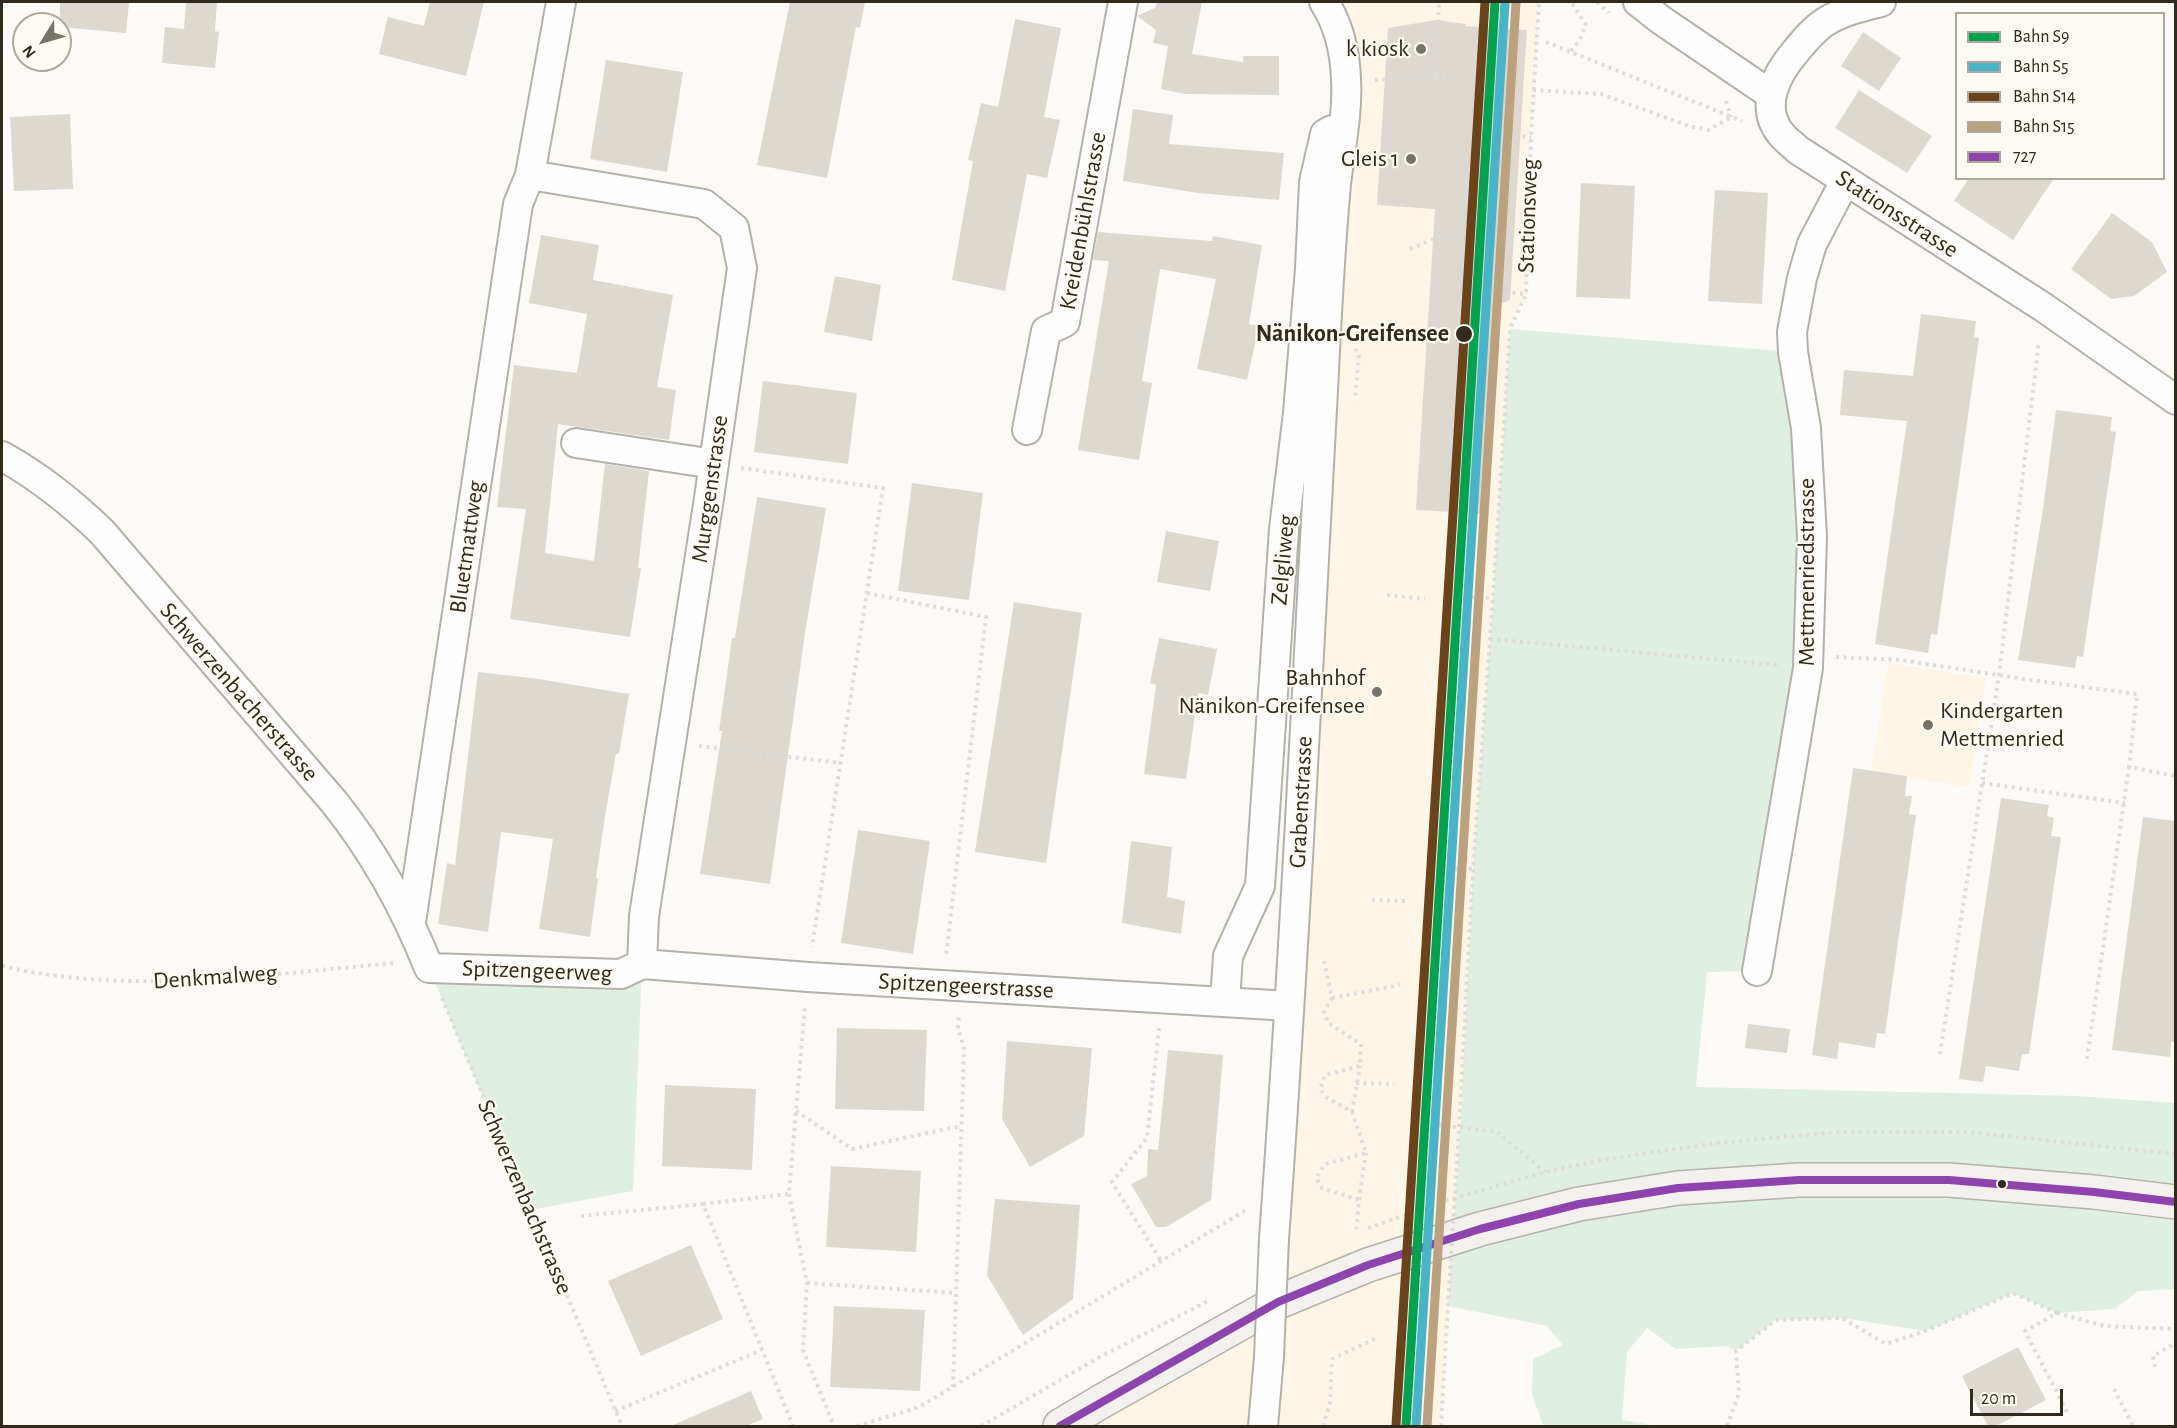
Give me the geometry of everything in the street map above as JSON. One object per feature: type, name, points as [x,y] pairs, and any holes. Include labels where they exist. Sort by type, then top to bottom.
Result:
[{"type":"street","name":"Bluetmattweg","points":[[411,922],[518,204],[530,175],[561,2]]},
{"type":"street","name":"Kreidenbühlstrasse","points":[[1027,430],[1046,331],[1065,322],[1123,2]]},
{"type":"street","name":"Grabenstrasse","points":[[1263,1426],[1269,1358],[1326,329],[1346,80],[1342,41],[1332,14],[1324,2]]},
{"type":"street","points":[[1638,2],[1770,94],[1786,63],[1811,33],[1841,14],[1881,2]]},
{"type":"street","name":"Stationsstrasse","points":[[1770,94],[1772,115],[1780,134],[1798,150],[2043,308],[2175,400]]},
{"type":"street","name":"Zelgliweg","points":[[1225,1001],[1228,956],[1260,886],[1284,529],[1298,413],[1310,269],[1314,182],[1325,134],[1344,125]]},
{"type":"street","name":"Murggenstrasse","points":[[530,175],[704,204],[734,228],[742,268],[644,916],[642,964]]},
{"type":"street","name":"Mettmenriedstrasse","points":[[1757,971],[1808,662],[1812,537],[1806,428],[1793,352],[1792,332],[1802,278],[1812,244],[1845,181]]},
{"type":"street","points":[[576,443],[714,464]]},
{"type":"street","name":"Schwerzenbacherstrasse","points":[[2,456],[51,487],[102,532],[357,831],[411,922],[429,968]]},
{"type":"street","name":"Spitzengeerstrasse","points":[[642,964],[1289,1006]]},
{"type":"street","name":"Spitzengeerweg","points":[[429,968],[621,974],[642,964]]},
{"type":"street","points":[[1060,1426],[1278,1302],[1368,1265],[1480,1229],[1580,1204],[1678,1188],[1799,1180],[1949,1180],[2094,1192],[2175,1202]]},
{"type":"path","points":[[1435,75],[1439,2]]},
{"type":"path","name":"Stationsweg","points":[[1441,1426],[1473,869],[1510,329],[1526,294],[1533,90],[1539,2]]},
{"type":"path","points":[[1571,2],[1586,25],[1579,41],[1571,51]]},
{"type":"path","points":[[1533,90],[1602,94],[1689,126],[1708,130],[1731,118],[1546,42]]},
{"type":"path","points":[[1371,81],[1458,74]]},
{"type":"path","name":"Stationsweg","points":[[1500,135],[1531,137]]},
{"type":"path","points":[[1410,249],[1449,233]]},
{"type":"path","name":"Stationsweg","points":[[1490,291],[1526,294]]},
{"type":"path","points":[[1940,1054],[1999,675],[2043,308]]},
{"type":"path","points":[[714,464],[883,488],[808,976],[789,1194],[807,1283],[803,1350],[834,1426]]},
{"type":"path","points":[[867,593],[986,617],[952,984],[958,1028],[964,1049],[953,1387]]},
{"type":"path","points":[[1387,596],[1425,599]]},
{"type":"path","points":[[1471,597],[1493,598]]},
{"type":"path","points":[[1490,639],[1808,662],[1901,660],[2137,694],[2125,803],[2087,1059]]},
{"type":"path","points":[[671,742],[841,763]]},
{"type":"path","points":[[2129,767],[2175,776]]},
{"type":"path","points":[[1982,783],[2125,803]]},
{"type":"path","points":[[1454,869],[1473,869]]},
{"type":"path","points":[[1372,900],[1406,901]]},
{"type":"path","points":[[1324,958],[1332,998],[1324,1011],[1328,1023],[1361,1044],[1360,1066],[1352,1112],[1366,1153],[1356,1232]]},
{"type":"path","name":"Denkmalweg","points":[[2,966],[73,979],[111,981],[177,981],[408,963],[429,968]]},
{"type":"path","name":"Schwerzenbachstrasse","points":[[429,968],[622,1426]]},
{"type":"path","points":[[1332,998],[1400,985]]},
{"type":"path","points":[[1161,1262],[1112,1182],[1147,1138],[1162,998]]},
{"type":"path","points":[[1352,1112],[1326,1097],[1320,1089],[1325,1076],[1360,1066]]},
{"type":"path","points":[[1356,1083],[1394,1084]]},
{"type":"path","points":[[796,1111],[852,1149],[962,1126]]},
{"type":"path","points":[[1438,1125],[1497,1132],[1545,1172]]},
{"type":"path","points":[[1359,1200],[1322,1188],[1316,1178],[1325,1164],[1366,1153]]},
{"type":"path","points":[[857,1426],[919,1407],[1278,1191]]},
{"type":"path","points":[[581,1216],[789,1194]]},
{"type":"path","points":[[703,1204],[794,1426]]},
{"type":"path","points":[[807,1283],[956,1293]]},
{"type":"path","points":[[1726,1426],[1739,1393],[1736,1351],[1776,1320],[1842,1318],[1886,1344],[1925,1331],[2013,1293],[2057,1313],[2104,1326],[2175,1329]]},
{"type":"path","points":[[2057,1313],[2025,1331],[2068,1414]]},
{"type":"path","points":[[1323,1426],[1330,1403],[1332,1359],[1379,1337]]},
{"type":"path","points":[[2155,1367],[2153,1356],[2175,1342]]},
{"type":"path","points":[[615,1411],[762,1350]]},
{"type":"path","points":[[2114,1389],[2133,1426]]},
{"type":"shaded area","points":[[1324,2],[1539,2],[1531,137],[1526,294],[1510,329],[1473,869],[1461,1116],[1441,1426],[1060,1426],[1278,1302],[1344,125]]},
{"type":"shaded area","name":"Kindergarten Mettmenried","points":[[1888,663],[1986,678],[1969,787],[1871,772]]},
{"type":"green space","points":[[1510,329],[1793,352],[1812,537],[1757,971],[1707,972],[1696,1087],[2078,1096],[2175,1103],[2175,1289],[2138,1291],[2115,1309],[2057,1313],[2013,1293],[1925,1331],[1842,1318],[1776,1320],[1736,1351],[1726,1346],[1676,1349],[1647,1328],[1627,1352],[1622,1420],[1657,1426],[1543,1426],[1532,1394],[1533,1359],[1563,1345],[1547,1326],[1448,1306],[1461,1116],[1473,869]]},
{"type":"green space","points":[[642,964],[633,1191],[530,1210],[429,968]]},
{"type":"building","points":[[60,2],[129,2],[126,33],[72,28],[72,12],[60,12]]},
{"type":"building","points":[[186,2],[217,2],[215,31],[219,32],[215,68],[162,63],[165,27],[184,29]]},
{"type":"building","points":[[430,2],[484,2],[466,76],[379,54],[388,17],[424,26]]},
{"type":"building","points":[[790,2],[865,2],[860,28],[856,27],[827,178],[757,165]]},
{"type":"building","points":[[1157,2],[1202,2],[1192,54],[1243,62],[1243,56],[1279,56],[1279,95],[1184,94],[1161,89],[1168,46],[1153,43],[1156,30],[1137,16],[1155,8]]},
{"type":"building","points":[[1015,19],[1061,28],[1044,117],[1060,120],[1047,178],[1027,174],[1005,291],[952,280],[973,161],[968,160],[981,103],[998,107]]},
{"type":"building","points":[[1436,20],[1466,24],[1465,26],[1527,30],[1510,300],[1501,304],[1488,514],[1416,510],[1435,209],[1377,205],[1388,28]]},
{"type":"building","points":[[1863,32],[1901,58],[1879,91],[1841,66]]},
{"type":"building","points":[[606,60],[683,72],[667,172],[590,159]]},
{"type":"building","points":[[1859,90],[1932,136],[1907,173],[1835,128]]},
{"type":"building","points":[[1133,109],[1173,115],[1169,144],[1284,153],[1279,200],[1198,193],[1123,181]]},
{"type":"building","points":[[70,114],[73,189],[14,191],[10,117]]},
{"type":"building","points":[[1968,180],[2053,180],[2013,240],[1954,201]]},
{"type":"building","points":[[1581,183],[1635,186],[1630,299],[1576,297]]},
{"type":"building","points":[[1715,190],[1768,193],[1762,304],[1708,301]]},
{"type":"building","points":[[2112,213],[2152,242],[2167,272],[2134,296],[2111,299],[2071,269]]},
{"type":"building","points":[[1098,232],[1212,241],[1213,236],[1262,245],[1249,324],[1259,326],[1247,380],[1197,369],[1216,279],[1160,269],[1142,381],[1152,383],[1139,460],[1078,450],[1109,261],[1093,260]]},
{"type":"building","points":[[541,235],[599,245],[593,280],[673,295],[657,387],[676,390],[669,440],[558,424],[545,553],[594,561],[605,464],[649,471],[638,568],[641,568],[630,637],[510,619],[526,509],[497,507],[514,365],[577,373],[587,314],[529,303]]},
{"type":"building","points":[[835,276],[881,285],[872,341],[824,332]]},
{"type":"building","points":[[1921,314],[1976,321],[1974,337],[1979,338],[1937,635],[1931,634],[1928,653],[1875,644],[1907,421],[1840,415],[1844,370],[1913,376]]},
{"type":"building","points":[[763,381],[857,393],[848,464],[754,452]]},
{"type":"building","points":[[2056,410],[2112,417],[2110,431],[2116,432],[2083,657],[2077,656],[2075,668],[2018,660],[2043,509]]},
{"type":"building","points":[[912,483],[983,493],[969,600],[898,591]]},
{"type":"building","points":[[757,497],[826,508],[805,633],[770,884],[700,874],[722,731],[719,731],[732,638],[735,638]]},
{"type":"building","points":[[1166,531],[1219,541],[1210,591],[1157,582]]},
{"type":"building","points":[[1014,602],[1082,613],[1046,863],[975,852]]},
{"type":"building","points":[[1159,638],[1217,649],[1208,695],[1198,693],[1186,779],[1144,774],[1156,685],[1150,683]]},
{"type":"building","points":[[478,672],[539,679],[629,694],[605,816],[590,937],[539,929],[553,839],[501,832],[488,932],[438,924],[447,863],[455,865]]},
{"type":"building","points":[[1853,768],[1907,776],[1905,796],[1912,796],[1909,814],[1916,815],[1885,1034],[1877,1033],[1875,1048],[1839,1042],[1837,1059],[1812,1055]]},
{"type":"building","points":[[2001,798],[2049,805],[2047,816],[2054,818],[2051,836],[2061,837],[2029,1054],[2022,1054],[2019,1071],[1986,1066],[1983,1082],[1959,1079]]},
{"type":"building","points":[[2143,817],[2175,821],[2175,1042],[2171,1042],[2170,1057],[2112,1050]]},
{"type":"building","points":[[858,830],[930,841],[913,954],[841,943]]},
{"type":"building","points":[[1131,841],[1172,847],[1167,897],[1185,901],[1181,934],[1122,923]]},
{"type":"building","points":[[1748,1024],[1790,1029],[1787,1053],[1745,1048]]},
{"type":"building","points":[[837,1028],[927,1030],[924,1111],[835,1109]]},
{"type":"building","points":[[1007,1041],[1092,1048],[1084,1136],[1030,1167],[1002,1119]]},
{"type":"building","points":[[1168,1050],[1223,1055],[1211,1200],[1166,1227],[1156,1227],[1131,1184],[1147,1176],[1148,1149],[1158,1150]]},
{"type":"building","points":[[665,1085],[756,1089],[752,1170],[662,1166]]},
{"type":"building","points":[[831,1166],[921,1171],[916,1252],[826,1247]]},
{"type":"building","points":[[995,1199],[1080,1205],[1073,1299],[1023,1335],[987,1275]]},
{"type":"building","points":[[691,1245],[723,1319],[641,1356],[608,1281]]},
{"type":"building","points":[[834,1306],[925,1310],[920,1391],[830,1387]]},
{"type":"building","points":[[2018,1347],[2046,1400],[1996,1426],[1988,1426],[1962,1376]]},
{"type":"building","points":[[751,1391],[763,1419],[746,1426],[671,1426]]},
{"type":"rail line","name":"S14","points":[[1396,1425],[1485,2]]},
{"type":"rail line","name":"S9","points":[[1406,1426],[1495,2]]},
{"type":"rail line","name":"S5","points":[[1416,1426],[1505,3]]},
{"type":"rail line","name":"S15","points":[[1427,1426],[1516,3]]},
{"type":"transit line","name":"727","points":[[1060,1426],[1278,1302],[1368,1265],[1480,1229],[1579,1204],[1678,1188],[1799,1180],[1949,1180],[2094,1192],[2176,1202]]},
{"type":"place","name":"k kiosk","points":[[1421,49]]},
{"type":"place","name":"Gleis 1","points":[[1411,159]]},
{"type":"place","name":"Nänikon-Greifensee","points":[[1464,334]]},
{"type":"place","name":"Bahnhof Nänikon-Greifensee","points":[[1377,692]]},
{"type":"place","name":"Kindergarten Mettmenried","points":[[1928,725]]}]
